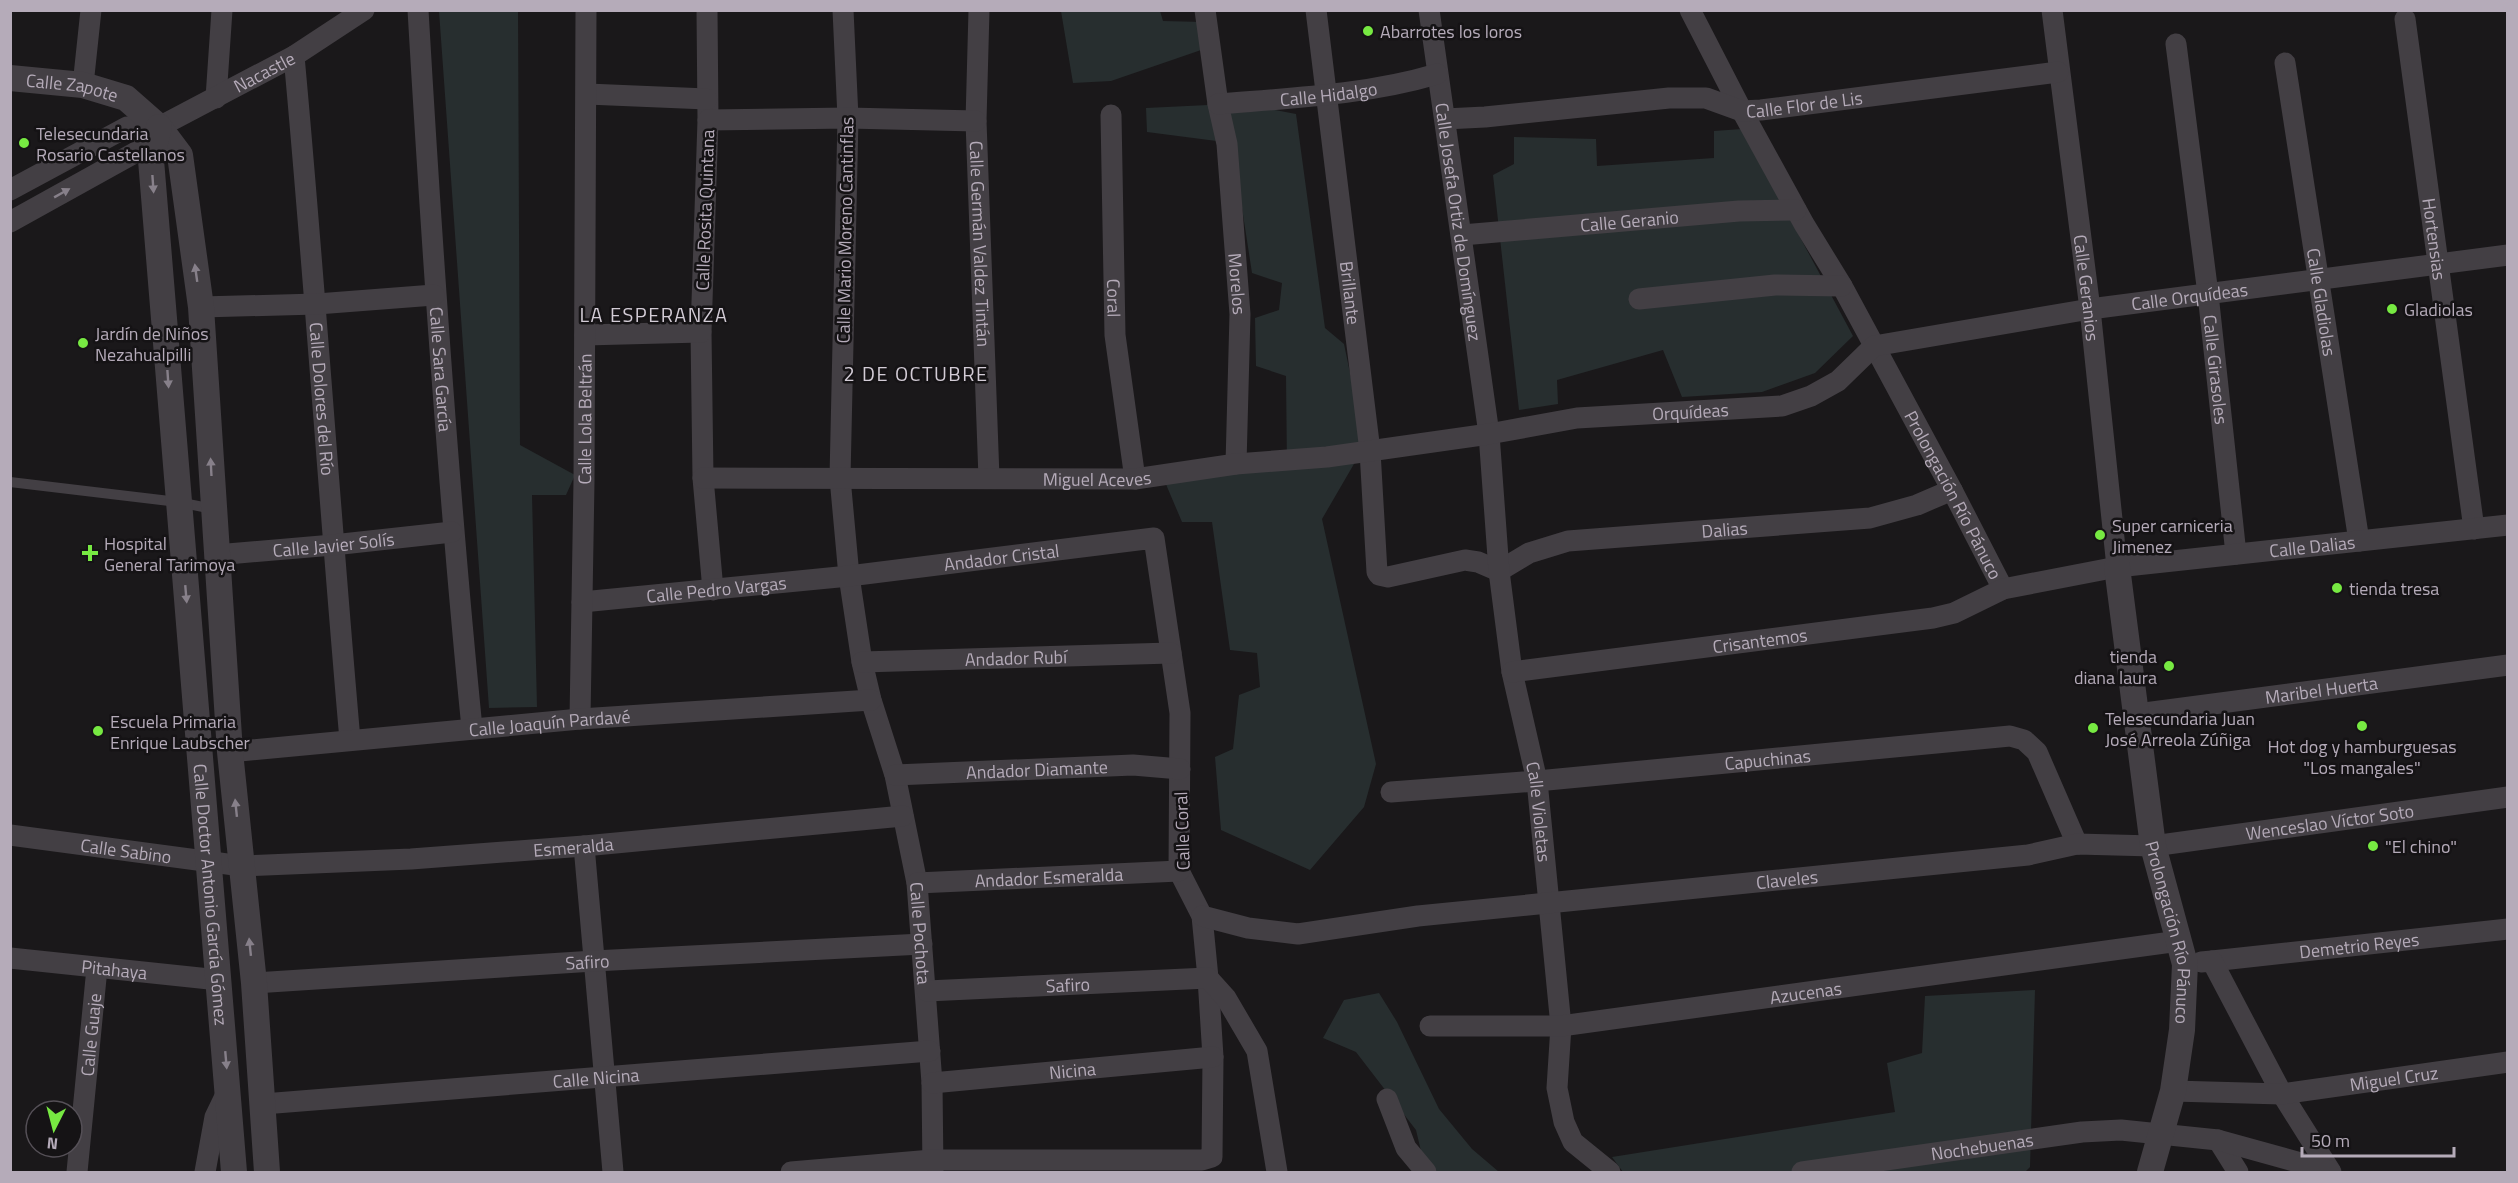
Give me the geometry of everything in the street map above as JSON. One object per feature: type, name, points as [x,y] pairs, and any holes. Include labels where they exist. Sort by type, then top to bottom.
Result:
[{"type":"street","points":[[83,85],[91,10]]},
{"type":"street","points":[[216,98],[222,10]]},
{"type":"street","name":"Nacastle","points":[[159,127],[294,57],[336,20],[364,10]]},
{"type":"street","name":"Calle Sara García","points":[[418,10],[434,295],[452,532],[471,728]]},
{"type":"street","name":"Calle Lola Beltrán","points":[[580,719],[586,10]]},
{"type":"street","name":"Calle Rosita Quintana","points":[[707,10],[708,120],[701,332],[703,478],[713,590]]},
{"type":"street","name":"Calle Mario Moreno Cantinflas","points":[[843,10],[848,118],[840,478],[849,576],[862,663],[871,700]]},
{"type":"street","name":"Calle Germán Valdez Tintán","points":[[979,10],[976,121],[989,478]]},
{"type":"street","name":"Morelos","points":[[1205,10],[1218,104],[1227,144],[1240,314],[1236,464]]},
{"type":"street","name":"Brillante","points":[[1316,10],[1370,451],[1377,572],[1379,575],[1388,577],[1465,560],[1478,562],[1499,571]]},
{"type":"street","name":"Calle Josefa Ortiz de Domínguez","points":[[1429,10],[1489,434]]},
{"type":"street","name":"Prolongación Río Pánuco","points":[[1690,10],[1796,210],[1842,286],[2003,590],[2117,567],[2153,846],[2182,953],[2182,1030],[2173,1091],[2150,1173]]},
{"type":"street","name":"Calle Geranios","points":[[2052,10],[2058,72],[2090,309],[2117,567]]},
{"type":"street","name":"Hortensias","points":[[2405,19],[2474,529]]},
{"type":"street","name":"Calle Girasoles","points":[[2176,44],[2208,294],[2236,554]]},
{"type":"street","name":"Calle Dolores del Río","points":[[294,57],[317,304],[333,545],[350,740]]},
{"type":"street","name":"Calle Gladiolas","points":[[2285,63],[2359,541]]},
{"type":"street","name":"Calle Flor de Lis","points":[[1445,119],[1669,98],[1706,98],[1742,111],[2058,72]]},
{"type":"street","name":"Calle Hidalgo","points":[[1218,104],[1325,95],[1416,80],[1437,74]]},
{"type":"street","name":"Calle Zapote","points":[[10,78],[83,85],[126,98],[159,127]]},
{"type":"street","points":[[587,94],[707,99]]},
{"type":"street","name":"Coral","points":[[1111,115],[1115,335],[1135,479]]},
{"type":"street","points":[[708,120],[848,118],[976,121]]},
{"type":"street","points":[[10,190],[127,127],[159,127]]},
{"type":"street","points":[[10,222],[138,151],[159,127]]},
{"type":"street","name":"Calle Doctor Antonio García Gómez","points":[[159,127],[180,155],[201,307],[230,752],[254,983],[267,1173]]},
{"type":"street","name":"Calle Doctor Antonio García Gómez","points":[[159,127],[151,160],[234,1173]]},
{"type":"street","name":"Calle Geranio","points":[[1462,235],[1739,211],[1796,210]]},
{"type":"street","name":"Calle Orquídeas","points":[[1874,346],[2090,309],[2508,255]]},
{"type":"street","points":[[1639,298],[1775,285],[1842,286]]},
{"type":"street","points":[[201,307],[317,304],[434,295]]},
{"type":"street","points":[[585,335],[701,332]]},
{"type":"street","name":"Orquídeas","points":[[1489,434],[1577,418],[1782,406],[1810,396],[1838,381],[1874,346]]},
{"type":"street","name":"Miguel Aceves","points":[[703,478],[1135,479],[1236,464],[1370,451],[1489,434]]},
{"type":"street","name":"Calle Violetas","points":[[1489,434],[1499,571],[1512,672],[1537,781],[1561,1026],[1557,1088],[1564,1122],[1573,1142],[1610,1173]]},
{"type":"street","name":"Dalias","points":[[1499,571],[1529,553],[1568,541],[1870,518],[1917,505],[1952,490]]},
{"type":"street","name":"Calle Dalias","points":[[2117,567],[2508,525]]},
{"type":"street","name":"Calle Javier Solís","points":[[216,555],[452,532]]},
{"type":"street","name":"Andador Cristal","points":[[849,576],[1154,538]]},
{"type":"street","name":"Calle Coral","points":[[932,1166],[1202,1160],[1212,1157],[1213,1057],[1208,978],[1202,916],[1179,871],[1180,713],[1154,538]]},
{"type":"street","name":"Calle Pedro Vargas","points":[[582,602],[849,576]]},
{"type":"street","name":"Crisantemos","points":[[1512,672],[1934,618],[1954,613],[2003,590]]},
{"type":"street","name":"Andador Rubí","points":[[862,663],[1171,653]]},
{"type":"street","name":"Maribel Huerta","points":[[2136,714],[2508,665]]},
{"type":"street","name":"Calle Joaquín Pardavé","points":[[230,752],[580,719],[871,700]]},
{"type":"street","name":"Calle Pochota","points":[[871,700],[895,775],[917,883],[927,991],[932,1083],[932,1166]]},
{"type":"street","name":"Capuchinas","points":[[1391,792],[1537,781],[2010,736],[2024,740],[2037,752],[2077,844]]},
{"type":"street","name":"Andador Diamante","points":[[895,775],[1133,765],[1180,769]]},
{"type":"street","name":"Wenceslao Víctor Soto","points":[[2153,846],[2508,797]]},
{"type":"street","name":"Esmeralda","points":[[242,866],[411,859],[584,846],[903,816]]},
{"type":"street","name":"Calle Sabino","points":[[10,835],[242,866]]},
{"type":"street","name":"Claveles","points":[[1202,916],[1248,928],[1298,934],[1418,916],[2028,855],[2077,844],[2153,846]]},
{"type":"street","points":[[584,846],[613,1173]]},
{"type":"street","name":"Andador Esmeralda","points":[[917,883],[1179,871]]},
{"type":"street","name":"Demetrio Reyes","points":[[2182,953],[2212,961],[2508,929]]},
{"type":"street","name":"Safiro","points":[[254,983],[594,961],[922,944]]},
{"type":"street","name":"Azucenas","points":[[1430,1026],[1561,1026],[2182,953]]},
{"type":"street","name":"Pitahaya","points":[[10,958],[97,969],[219,980]]},
{"type":"street","points":[[2212,961],[2282,1094],[2331,1172]]},
{"type":"street","name":"Calle Guaje","points":[[77,1173],[97,969]]},
{"type":"street","points":[[1208,978],[1231,1005],[1257,1051],[1277,1173]]},
{"type":"street","name":"Safiro","points":[[927,991],[1208,978]]},
{"type":"street","name":"Calle Nicina","points":[[263,1104],[930,1051]]},
{"type":"street","name":"Nicina","points":[[932,1083],[1213,1057]]},
{"type":"street","name":"Miguel Cruz","points":[[2173,1091],[2282,1094],[2508,1062]]},
{"type":"street","points":[[205,1173],[215,1117],[229,1090]]},
{"type":"street","points":[[1387,1099],[1406,1148],[1426,1173]]},
{"type":"street","name":"Nochebuenas","points":[[1802,1173],[2082,1132],[2121,1130],[2218,1140],[2331,1172]]},
{"type":"street","points":[[2218,1140],[2238,1173]]},
{"type":"street","points":[[791,1173],[932,1166]]},
{"type":"lane","points":[[10,483],[178,502],[213,509]]},
{"type":"shaded area","points":[[439,11],[518,11],[520,445],[575,475],[566,495],[532,495],[537,707],[489,708]]},
{"type":"shaded area","points":[[1061,11],[1160,11],[1163,21],[1203,22],[1204,49],[1111,81],[1073,83]]},
{"type":"shaded area","points":[[1208,105],[1259,107],[1296,114],[1325,328],[1344,344],[1365,445],[1322,519],[1376,764],[1364,807],[1310,870],[1221,830],[1215,757],[1233,749],[1239,695],[1260,687],[1257,653],[1230,650],[1212,522],[1182,522],[1165,482],[1287,468],[1286,376],[1256,366],[1255,318],[1279,310],[1282,283],[1252,273],[1232,143],[1147,132],[1146,108]]},
{"type":"shaded area","points":[[1742,129],[1853,336],[1815,373],[1762,392],[1682,397],[1663,350],[1557,380],[1558,404],[1519,410],[1493,175],[1514,164],[1514,137],[1596,139],[1597,166],[1714,158],[1714,131]]},
{"type":"shaded area","points":[[2035,990],[2030,1167],[2025,1172],[1623,1172],[1612,1157],[1895,1112],[1887,1063],[1922,1053],[1925,996]]},
{"type":"shaded area","points":[[1379,993],[1397,1022],[1439,1109],[1472,1149],[1499,1172],[1426,1172],[1416,1130],[1356,1052],[1323,1038],[1344,1000]]},
{"type":"place","name":"Abarrotes los loros","points":[[1368,31]]},
{"type":"place","name":"Telesecundaria Rosario Castellanos","points":[[24,143]]},
{"type":"place","name":"Gladiolas","points":[[2392,309]]},
{"type":"place","name":"Jardín de Niños Nezahualpilli","points":[[83,343]]},
{"type":"place","name":"Super carniceria Jimenez","points":[[2100,535]]},
{"type":"place","name":"Hospital General Tarimoya","points":[[90,553]]},
{"type":"place","name":"tienda tresa","points":[[2337,588]]},
{"type":"place","name":"tienda diana laura","points":[[2169,666]]},
{"type":"place","name":"Hot dog y hamburguesas \"Los mangales\"","points":[[2362,726]]},
{"type":"place","name":"Telesecundaria Juan José Arreola Zúñiga","points":[[2093,728]]},
{"type":"place","name":"Escuela Primaria Enrique Laubscher","points":[[98,731]]},
{"type":"place","name":"\"El chino\"","points":[[2373,846]]},
{"type":"district","name":"LA ESPERANZA","points":[[654,314]]},
{"type":"district","name":"2 DE OCTUBRE","points":[[916,373]]}]
